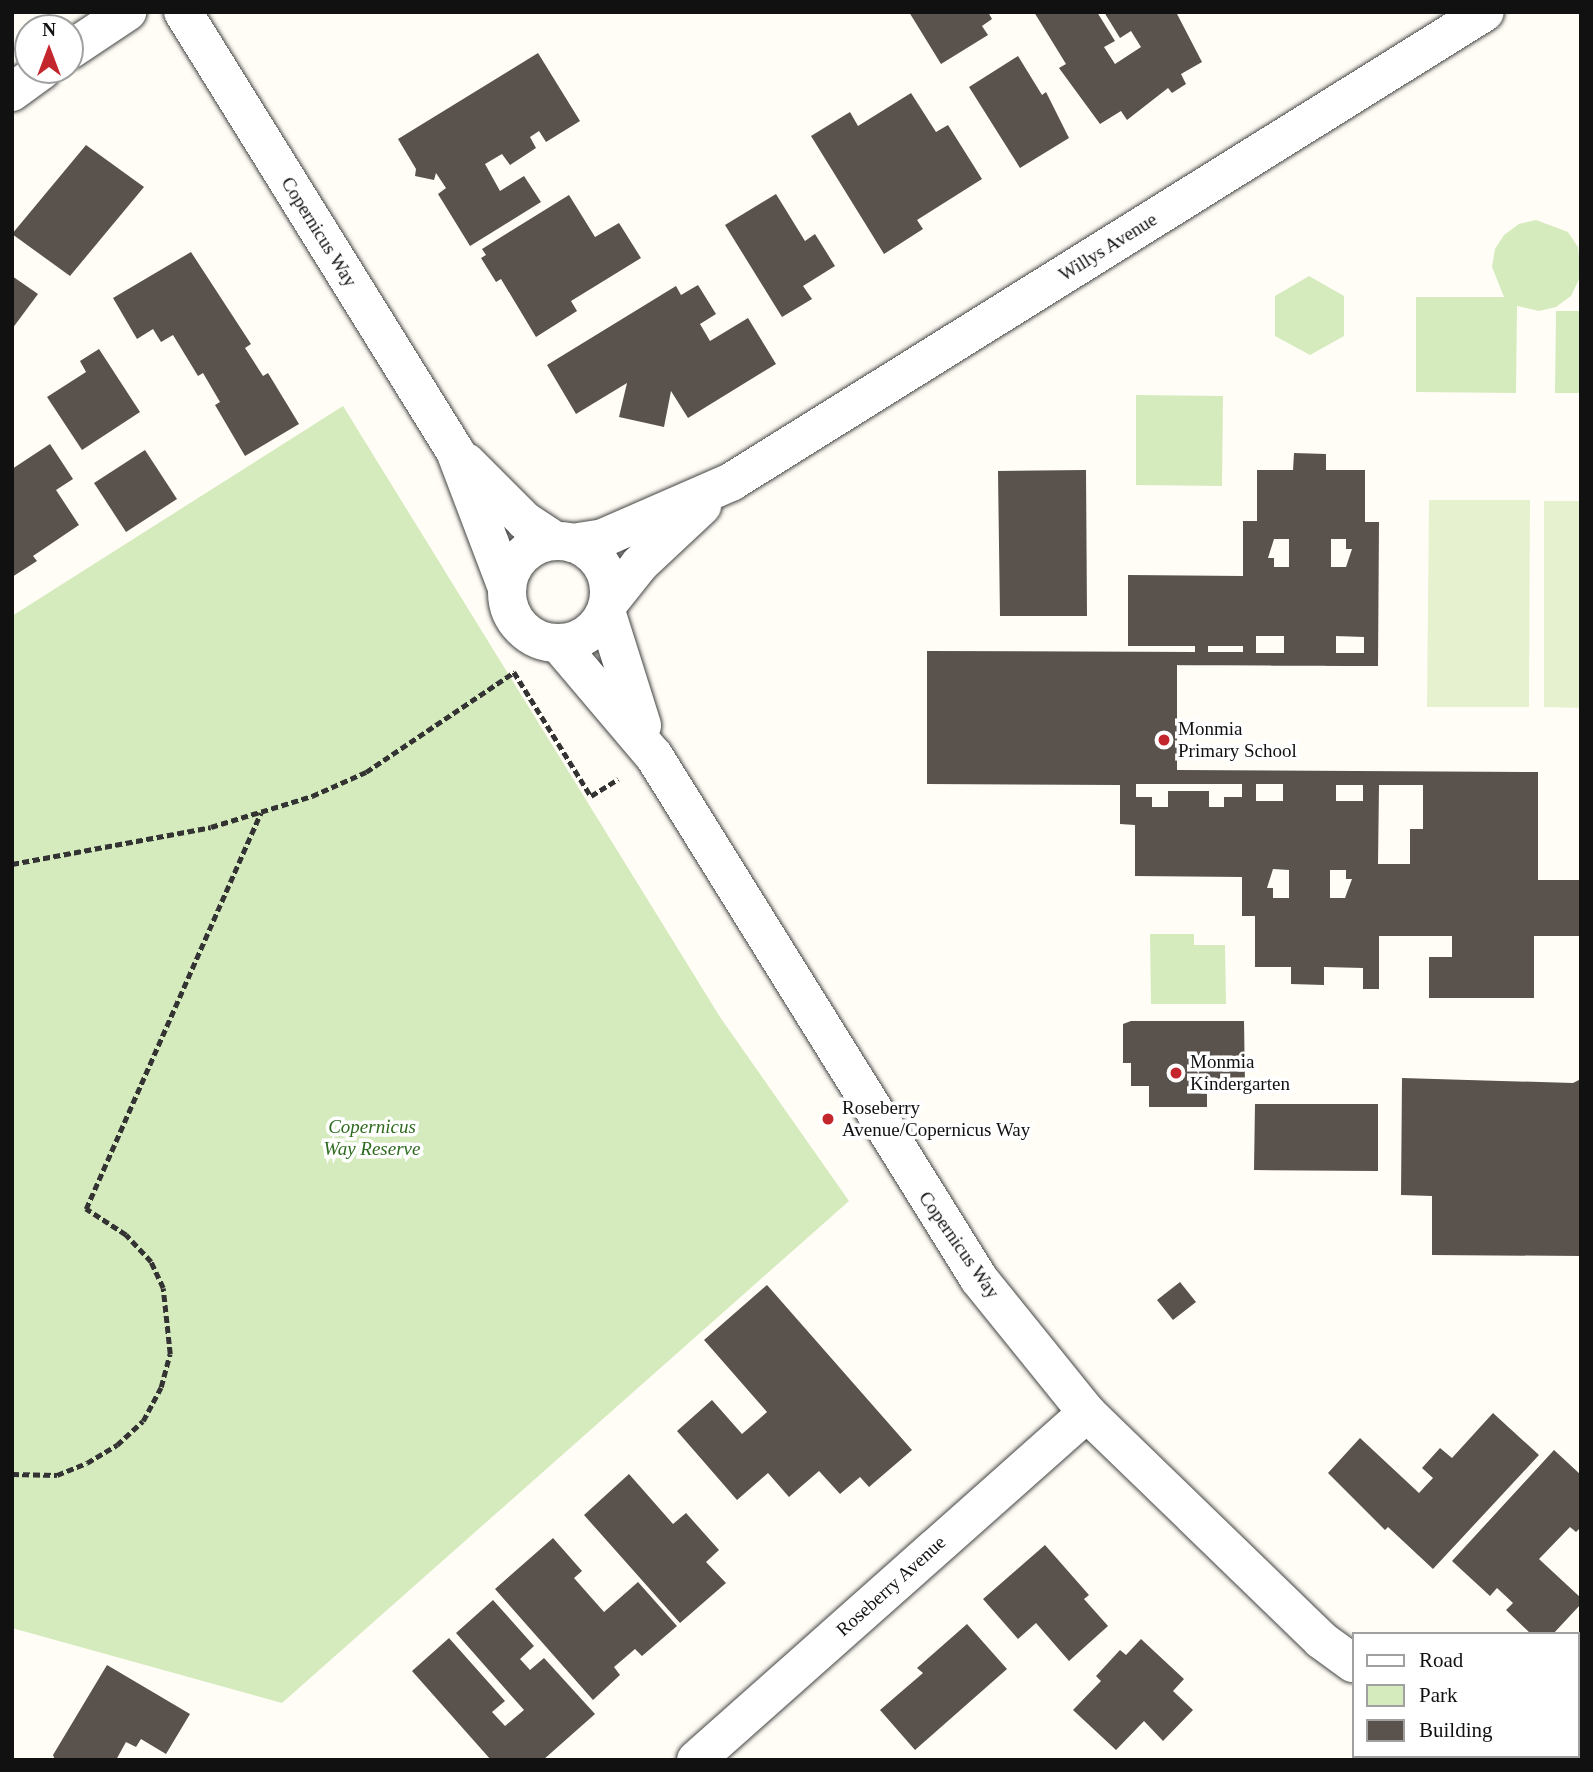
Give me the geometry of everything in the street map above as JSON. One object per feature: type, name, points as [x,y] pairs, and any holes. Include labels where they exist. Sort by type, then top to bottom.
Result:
[{"type":"street","points":[[84,41],[127,12]]},
{"type":"street","name":"Copernicus Way","points":[[183,12],[455,451],[507,588]]},
{"type":"street","name":"Willys Avenue","points":[[563,542],[603,538],[731,482],[1485,12]]},
{"type":"street","name":"Copernicus Way","points":[[455,451],[525,521],[563,542]]},
{"type":"street","name":"Willys Avenue","points":[[607,607],[673,532],[731,482]]},
{"type":"street","points":[[563,542],[598,560],[609,588],[607,607],[587,634],[558,643],[526,633],[508,605],[507,588],[517,561],[540,543],[563,542]]},
{"type":"street","name":"Copernicus Way","points":[[607,607],[653,756]]},
{"type":"street","name":"Copernicus Way","points":[[558,643],[653,756],[936,1214],[979,1279],[1087,1413],[1321,1640],[1352,1662]]},
{"type":"street","name":"Roseberry Avenue","points":[[696,1760],[1087,1413]]},
{"type":"path","points":[[12,864],[261,813],[366,772],[514,672],[591,796],[653,756]]},
{"type":"path","points":[[12,1474],[57,1475],[87,1463],[117,1445],[143,1421],[161,1387],[170,1354],[163,1288],[151,1262],[126,1235],[86,1209],[261,813]]},
{"type":"green space","points":[[1536,220],[1568,232],[1578,247],[1581,275],[1571,296],[1556,307],[1539,311],[1517,306],[1516,393],[1416,392],[1416,297],[1504,297],[1492,267],[1495,249],[1504,235],[1519,224]]},
{"type":"green space","points":[[1309,276],[1344,296],[1344,336],[1310,355],[1275,336],[1275,296]]},
{"type":"green space","points":[[1556,311],[1581,311],[1581,393],[1555,393]]},
{"type":"green space","points":[[1136,395],[1223,396],[1222,486],[1136,485]]},
{"type":"green space","name":"Copernicus Way Reserve","points":[[343,406],[720,1017],[849,1201],[282,1703],[12,1628],[12,616]]},
{"type":"green space","points":[[1429,500],[1530,500],[1529,707],[1427,707]]},
{"type":"green space","points":[[1544,501],[1581,501],[1581,708],[1544,707]]},
{"type":"green space","points":[[1150,934],[1194,934],[1194,945],[1225,945],[1226,1004],[1151,1004]]},
{"type":"building","points":[[909,12],[988,12],[992,19],[982,26],[988,35],[941,64]]},
{"type":"building","points":[[1034,12],[1097,12],[1115,41],[1104,47],[1115,64],[1141,47],[1131,31],[1120,38],[1104,12],[1176,12],[1202,62],[1181,74],[1186,84],[1172,93],[1168,88],[1127,120],[1121,111],[1100,124],[1059,68],[1066,64]]},
{"type":"building","points":[[538,53],[580,121],[546,142],[539,131],[530,137],[536,148],[510,165],[502,154],[485,164],[500,191],[524,176],[541,202],[470,246],[438,194],[446,188],[436,173],[434,180],[415,176],[416,169],[398,139]]},
{"type":"building","points":[[1018,56],[1042,95],[1046,92],[1069,138],[1020,168],[969,87]]},
{"type":"building","points":[[911,93],[936,132],[948,125],[982,179],[917,220],[923,229],[884,254],[811,136],[850,112],[858,126]]},
{"type":"building","points":[[86,145],[144,187],[70,276],[12,234]]},
{"type":"building","points":[[776,194],[805,241],[815,234],[835,266],[803,286],[812,299],[782,317],[725,225]]},
{"type":"building","points":[[569,195],[595,237],[619,223],[641,258],[571,301],[577,311],[536,337],[501,279],[496,282],[481,258],[486,255],[482,249]]},
{"type":"building","points":[[191,252],[251,344],[245,348],[263,376],[268,373],[299,424],[245,456],[215,405],[220,402],[203,373],[198,376],[173,335],[161,342],[153,329],[137,339],[113,298]]},
{"type":"building","points":[[12,276],[38,294],[12,329]]},
{"type":"building","points":[[698,285],[716,314],[700,324],[710,341],[748,318],[776,364],[688,418],[671,391],[664,427],[619,417],[627,383],[576,414],[547,365],[676,286],[681,295]]},
{"type":"building","points":[[99,349],[140,412],[82,450],[47,397],[86,372],[80,361]]},
{"type":"building","points":[[50,444],[73,479],[56,490],[79,525],[33,556],[37,561],[12,577],[12,469]]},
{"type":"building","points":[[145,450],[177,499],[126,532],[94,483]]},
{"type":"building","points":[[1294,453],[1326,454],[1326,470],[1365,470],[1365,522],[1379,522],[1378,666],[1177,665],[1177,770],[1538,772],[1538,880],[1581,880],[1581,936],[1534,936],[1534,998],[1429,998],[1429,957],[1452,957],[1452,936],[1379,936],[1379,989],[1363,989],[1363,968],[1324,967],[1324,985],[1291,984],[1291,967],[1255,967],[1255,916],[1242,916],[1242,877],[1135,876],[1135,825],[1120,824],[1120,785],[927,784],[927,651],[1195,652],[1195,646],[1128,646],[1128,575],[1243,576],[1243,521],[1257,521],[1257,470],[1293,470]],"holes":[[[1274,539],[1289,539],[1289,567],[1274,567],[1274,558],[1268,558]],[[1331,539],[1346,539],[1346,549],[1352,549],[1346,567],[1331,567]],[[1256,636],[1284,636],[1284,653],[1256,653]],[[1336,636],[1364,637],[1364,653],[1336,653]],[[1208,646],[1243,646],[1243,652],[1208,652]],[[1136,784],[1242,784],[1242,797],[1224,797],[1224,807],[1209,807],[1209,791],[1168,791],[1168,807],[1152,807],[1152,797],[1136,797]],[[1256,784],[1283,784],[1283,801],[1256,801]],[[1336,785],[1363,785],[1363,801],[1336,801]],[[1379,785],[1423,785],[1423,829],[1410,829],[1410,864],[1378,864]],[[1273,869],[1289,870],[1289,898],[1273,898],[1273,888],[1267,888]],[[1330,870],[1346,870],[1346,879],[1352,879],[1345,898],[1330,898]]]},
{"type":"building","points":[[1086,470],[1087,616],[1000,616],[998,471]]},
{"type":"building","points":[[1131,1021],[1244,1021],[1245,1086],[1207,1086],[1207,1107],[1149,1107],[1149,1086],[1131,1086],[1131,1063],[1123,1063],[1123,1024]]},
{"type":"building","points":[[1402,1078],[1573,1083],[1581,1079],[1581,1256],[1432,1255],[1432,1196],[1401,1195]]},
{"type":"building","points":[[1255,1104],[1378,1104],[1378,1171],[1254,1170]]},
{"type":"building","points":[[1180,1282],[1196,1302],[1173,1320],[1157,1300]]},
{"type":"building","points":[[767,1285],[912,1450],[869,1487],[860,1477],[840,1494],[819,1471],[789,1497],[768,1473],[737,1500],[677,1431],[712,1400],[742,1434],[767,1412],[704,1340]]},
{"type":"building","points":[[1493,1413],[1539,1455],[1433,1569],[1388,1527],[1385,1530],[1328,1473],[1360,1438],[1419,1493],[1433,1478],[1422,1468],[1440,1448],[1452,1458]]},
{"type":"building","points":[[1554,1450],[1581,1475],[1581,1527],[1576,1532],[1570,1527],[1539,1559],[1581,1598],[1581,1604],[1555,1632],[1529,1632],[1506,1610],[1513,1603],[1497,1588],[1490,1596],[1452,1561]]},
{"type":"building","points":[[629,1474],[673,1524],[686,1513],[719,1550],[706,1562],[726,1583],[680,1623],[584,1515]]},
{"type":"building","points":[[553,1538],[582,1571],[574,1578],[604,1612],[638,1582],[677,1626],[642,1656],[635,1649],[614,1667],[620,1675],[593,1700],[495,1589]]},
{"type":"building","points":[[1045,1545],[1089,1595],[1084,1599],[1108,1626],[1069,1661],[1036,1623],[1018,1639],[983,1599]]},
{"type":"building","points":[[493,1600],[534,1646],[520,1659],[530,1670],[544,1658],[595,1714],[543,1760],[491,1760],[412,1671],[449,1638],[505,1701],[492,1712],[505,1726],[524,1710],[456,1633]]},
{"type":"building","points":[[967,1624],[1007,1669],[915,1750],[880,1710],[923,1673],[917,1668]]},
{"type":"building","points":[[1141,1639],[1184,1679],[1173,1691],[1193,1710],[1163,1741],[1144,1721],[1116,1750],[1073,1710],[1101,1681],[1096,1676],[1120,1650],[1126,1655]]},
{"type":"building","points":[[107,1665],[190,1714],[166,1754],[141,1739],[136,1747],[126,1742],[116,1760],[55,1760],[53,1755]]},
{"type":"place","name":"Monmia Primary School","points":[[1164,740]]},
{"type":"place","name":"Monmia Kindergarten","points":[[1176,1073]]},
{"type":"place","name":"Roseberry Avenue/Copernicus Way","points":[[828,1119]]}]
